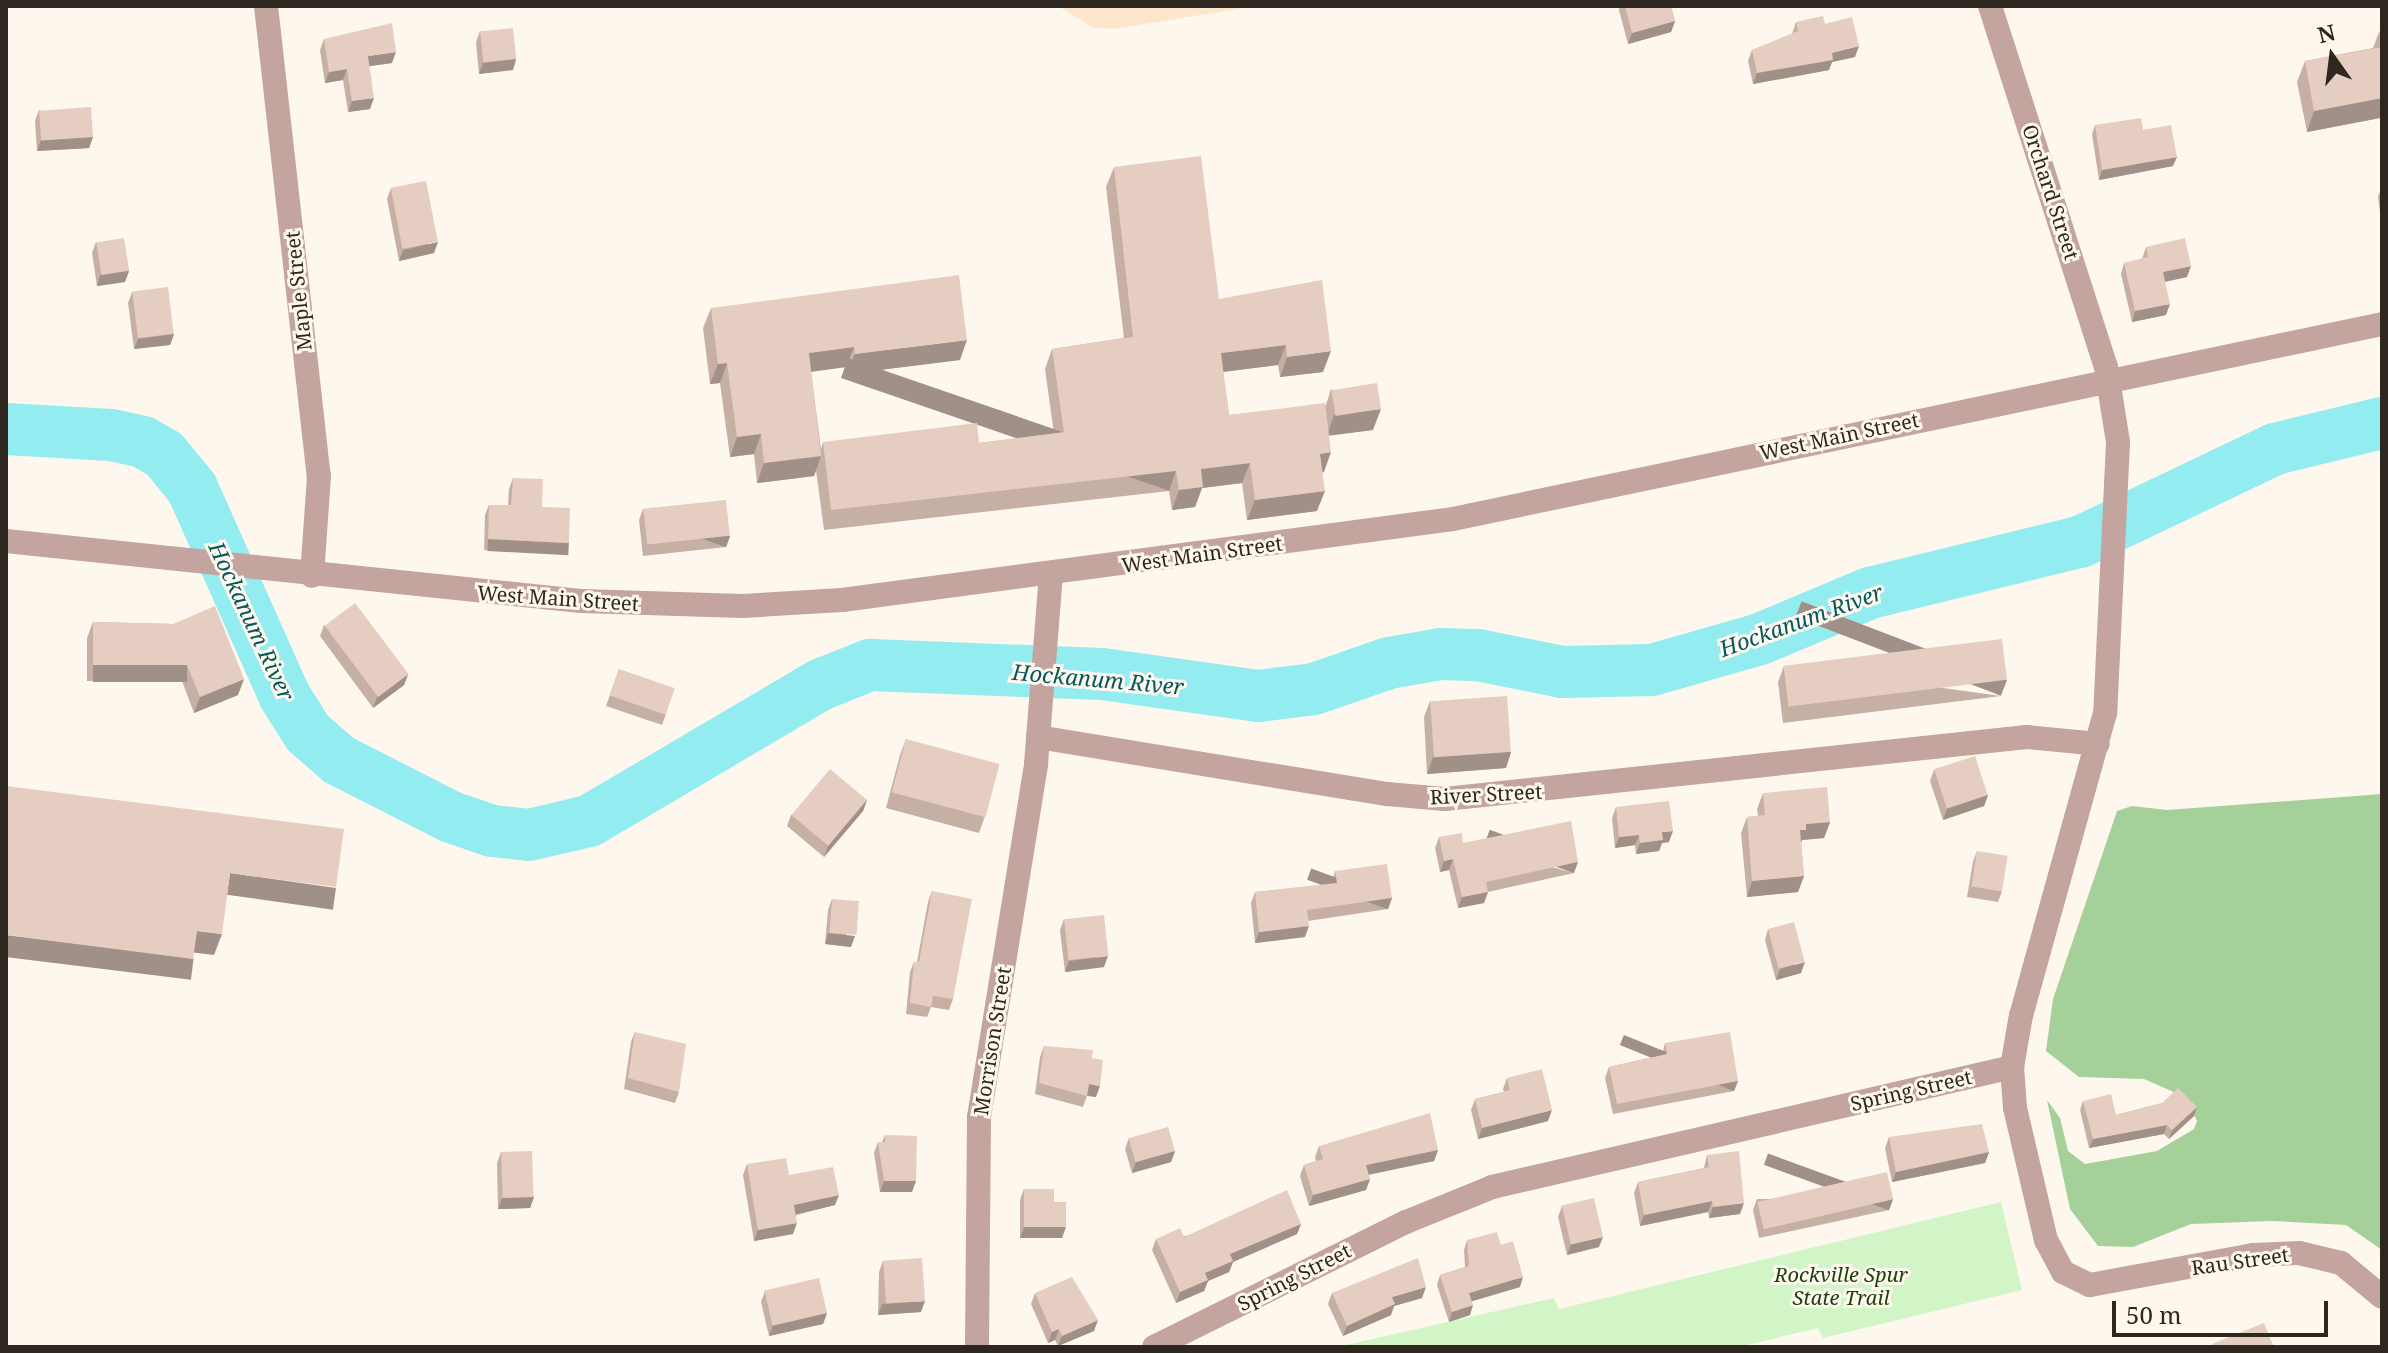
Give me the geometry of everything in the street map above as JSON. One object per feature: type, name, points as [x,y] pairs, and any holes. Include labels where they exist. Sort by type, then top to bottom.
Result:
[{"type":"street","name":"Maple Street","points":[[266,6],[319,476],[312,576]]},
{"type":"street","name":"Orchard Street","points":[[1990,6],[2109,380]]},
{"type":"street","name":"West Main Street","points":[[6,541],[312,576],[581,601],[743,606],[897,595],[1491,512],[2382,324]]},
{"type":"street","points":[[2012,1067],[2021,1015],[2098,744],[2113,620],[2120,475],[2109,380]]},
{"type":"street","points":[[1038,737],[1051,574]]},
{"type":"street","name":"River Street","points":[[1038,737],[1387,794],[1445,799],[2027,737],[2098,744]]},
{"type":"street","name":"Morrison Street","points":[[977,1347],[979,1117],[1038,737]]},
{"type":"street","name":"Rau Street","points":[[2012,1067],[2015,1108],[2046,1240],[2054,1259],[2071,1278],[2110,1284],[2238,1258],[2299,1253],[2341,1263],[2382,1297]]},
{"type":"street","name":"Spring Street","points":[[1154,1347],[1393,1228],[1492,1187],[2012,1067]]},
{"type":"shaded area","points":[[1058,6],[1256,6],[1114,29],[1094,28]]},
{"type":"green space","points":[[2382,794],[2382,1250],[2346,1225],[2272,1221],[2191,1224],[2133,1247],[2098,1246],[2070,1209],[2047,1100],[2060,1118],[2068,1151],[2085,1164],[2157,1151],[2194,1129],[2197,1121],[2185,1097],[2144,1079],[2079,1077],[2046,1051],[2053,999],[2117,811],[2132,806],[2167,810]]},
{"type":"green space","name":"Rockville Spur State Trail","points":[[2001,1202],[2022,1290],[1823,1338],[1818,1328],[1739,1347],[1337,1347],[1554,1298],[1559,1309]]},
{"type":"building","points":[[1625,6],[1671,6],[1675,21],[1632,33]]},
{"type":"building","points":[[1823,16],[1825,24],[1852,17],[1859,46],[1832,53],[1833,60],[1757,73],[1752,50],[1798,31],[1796,22]]},
{"type":"building","points":[[392,23],[396,52],[368,56],[374,98],[352,101],[347,69],[329,72],[324,39]]},
{"type":"building","points":[[513,28],[516,59],[483,62],[480,31]]},
{"type":"building","points":[[2382,47],[2382,98],[2314,111],[2305,61]]},
{"type":"building","points":[[91,107],[93,137],[41,141],[39,111]]},
{"type":"building","points":[[2141,118],[2143,130],[2171,125],[2177,157],[2102,170],[2095,125]]},
{"type":"building","points":[[1201,156],[1219,299],[1322,280],[1331,351],[1287,357],[1286,345],[1221,353],[1229,415],[1325,403],[1331,452],[1320,454],[1325,491],[1255,500],[1250,463],[1201,469],[1203,487],[1179,490],[1176,471],[831,510],[823,442],[977,423],[979,443],[1064,432],[1052,349],[1133,337],[1114,167]]},
{"type":"building","points":[[426,181],[438,242],[402,249],[391,188]]},
{"type":"building","points":[[124,238],[129,271],[102,275],[96,242]]},
{"type":"building","points":[[2185,238],[2191,266],[2163,272],[2170,304],[2135,311],[2124,263],[2148,257],[2146,247]]},
{"type":"building","points":[[959,275],[967,340],[855,354],[854,347],[809,353],[821,456],[764,463],[761,434],[737,437],[727,363],[718,364],[711,308]]},
{"type":"building","points":[[168,287],[174,334],[138,338],[132,291]]},
{"type":"building","points":[[1377,383],[1381,409],[1336,416],[1332,390]]},
{"type":"building","points":[[513,478],[543,479],[542,507],[570,508],[569,543],[488,539],[489,505],[511,505]]},
{"type":"building","points":[[726,500],[730,536],[647,544],[643,509]]},
{"type":"building","points":[[355,603],[409,674],[378,697],[325,626]]},
{"type":"building","points":[[215,606],[244,679],[200,697],[187,665],[93,665],[93,622],[173,624]]},
{"type":"building","points":[[2002,639],[2007,680],[1789,707],[1784,666]]},
{"type":"building","points":[[619,669],[675,688],[666,715],[610,695]]},
{"type":"building","points":[[1507,696],[1511,752],[1434,757],[1430,701]]},
{"type":"building","points":[[906,739],[1000,764],[985,817],[892,792]]},
{"type":"building","points":[[1975,756],[1988,795],[1947,808],[1934,769]]},
{"type":"building","points":[[830,769],[867,800],[828,846],[791,815]]},
{"type":"building","points":[[6,786],[344,829],[336,887],[230,873],[222,934],[197,931],[193,959],[6,935]]},
{"type":"building","points":[[1827,787],[1830,822],[1806,824],[1806,830],[1800,830],[1804,876],[1752,881],[1747,817],[1765,815],[1763,793]]},
{"type":"building","points":[[1669,801],[1673,831],[1662,832],[1663,840],[1640,843],[1639,835],[1619,837],[1616,807]]},
{"type":"building","points":[[1571,821],[1578,862],[1486,882],[1488,892],[1462,897],[1453,859],[1444,861],[1439,837],[1462,833],[1463,843]]},
{"type":"building","points":[[1977,851],[2008,856],[2002,891],[1971,887]]},
{"type":"building","points":[[1387,864],[1392,898],[1307,910],[1309,926],[1259,932],[1255,892],[1337,883],[1335,871]]},
{"type":"building","points":[[932,891],[972,899],[953,999],[933,996],[931,1007],[910,1003],[914,962],[919,962]]},
{"type":"building","points":[[832,899],[859,901],[857,935],[830,933]]},
{"type":"building","points":[[1104,915],[1108,956],[1069,960],[1064,919]]},
{"type":"building","points":[[1794,922],[1805,962],[1779,969],[1768,929]]},
{"type":"building","points":[[635,1032],[686,1044],[679,1092],[628,1078]]},
{"type":"building","points":[[1730,1032],[1738,1081],[1617,1104],[1609,1067],[1667,1054],[1665,1043]]},
{"type":"building","points":[[1044,1046],[1093,1050],[1092,1058],[1103,1060],[1100,1086],[1089,1084],[1087,1096],[1039,1083]]},
{"type":"building","points":[[1542,1069],[1552,1110],[1482,1128],[1475,1099],[1510,1090],[1507,1078]]},
{"type":"building","points":[[2178,1088],[2197,1107],[2172,1130],[2167,1125],[2093,1139],[2083,1101],[2111,1094],[2116,1115],[2162,1103]]},
{"type":"building","points":[[1430,1113],[1438,1150],[1366,1165],[1370,1179],[1313,1195],[1304,1165],[1323,1159],[1319,1146]]},
{"type":"building","points":[[1982,1124],[1989,1152],[1896,1172],[1889,1137]]},
{"type":"building","points":[[1168,1127],[1175,1151],[1135,1162],[1129,1138]]},
{"type":"building","points":[[885,1135],[917,1136],[916,1181],[884,1181],[878,1142],[885,1142]]},
{"type":"building","points":[[532,1151],[534,1197],[503,1198],[501,1152]]},
{"type":"building","points":[[1739,1151],[1744,1203],[1713,1207],[1712,1201],[1644,1215],[1638,1182],[1709,1167],[1707,1155]]},
{"type":"building","points":[[786,1158],[789,1175],[833,1167],[839,1195],[794,1205],[797,1223],[758,1230],[747,1164]]},
{"type":"building","points":[[1887,1172],[1893,1199],[1764,1229],[1757,1202]]},
{"type":"building","points":[[1024,1189],[1054,1189],[1054,1202],[1066,1202],[1066,1227],[1024,1227]]},
{"type":"building","points":[[1287,1190],[1301,1224],[1230,1254],[1233,1261],[1205,1273],[1208,1280],[1180,1292],[1156,1239],[1180,1228],[1184,1237]]},
{"type":"building","points":[[1594,1198],[1603,1237],[1571,1244],[1562,1205]]},
{"type":"building","points":[[1497,1232],[1501,1245],[1513,1241],[1523,1277],[1469,1293],[1473,1305],[1452,1312],[1440,1275],[1469,1266],[1467,1240]]},
{"type":"building","points":[[922,1258],[925,1301],[886,1304],[883,1261]]},
{"type":"building","points":[[1418,1258],[1426,1287],[1392,1297],[1395,1304],[1347,1326],[1332,1293]]},
{"type":"building","points":[[1072,1277],[1098,1320],[1062,1336],[1059,1329],[1052,1332],[1035,1293]]},
{"type":"building","points":[[819,1278],[827,1313],[773,1326],[764,1291]]},
{"type":"building","points":[[2264,1323],[2274,1347],[2214,1347],[2212,1344]]},
{"type":"waterway","name":"Hockanum River","points":[[6,429],[111,435],[143,442],[164,454],[192,488],[284,695],[308,733],[339,760],[451,817],[492,831],[529,835],[589,821],[822,684],[870,665],[1102,674],[1258,696],[1314,689],[1389,663],[1441,654],[1478,655],[1562,672],[1652,670],[1760,639],[1870,593],[2080,542],[2275,449],[2382,423]]}]
